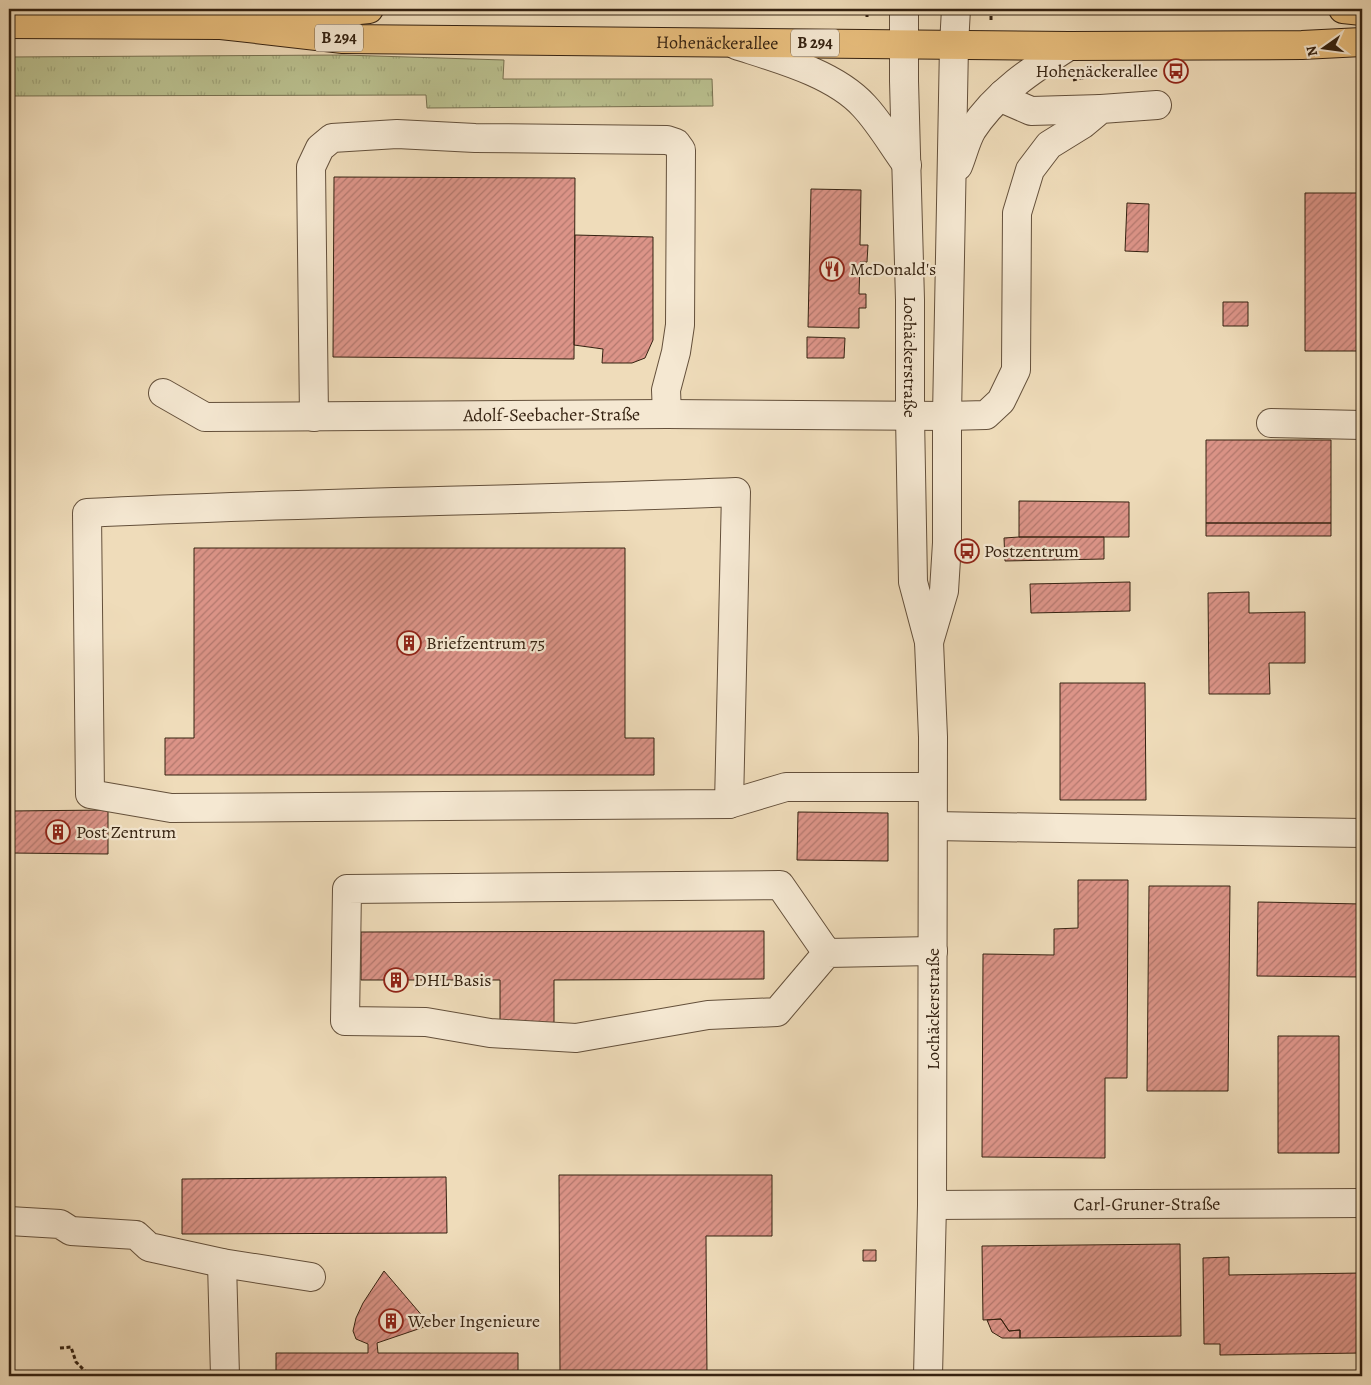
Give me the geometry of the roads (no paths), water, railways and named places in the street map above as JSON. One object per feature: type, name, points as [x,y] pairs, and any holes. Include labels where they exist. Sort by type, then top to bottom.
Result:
[{"type":"main road","name":"Hohenäckerallee","points":[[221,25],[369,9]]},
{"type":"main road","points":[[1343,9],[1362,10]]},
{"type":"main road","name":"Hohenäckerallee","points":[[9,24],[221,25],[343,39],[1069,46],[1302,45],[1362,42]]},
{"type":"street","name":"Lochäckerstraße","points":[[904,9],[914,582],[929,642],[933,737],[932,1205],[928,1376]]},
{"type":"street","name":"Lochäckerstraße","points":[[929,642],[944,591],[948,534],[946,416],[956,9]]},
{"type":"street","points":[[727,42],[798,65],[832,82],[855,97],[876,121],[907,165]]},
{"type":"street","points":[[952,184],[972,131],[1003,94],[1033,70],[1069,46]]},
{"type":"street","points":[[1003,94],[1014,104],[1031,111],[1157,106]]},
{"type":"street","name":"Lochäckerstraße","points":[[946,416],[986,415],[1001,401],[1016,370],[1017,213],[1030,170],[1050,145],[1083,124],[1101,109]]},
{"type":"street","points":[[314,417],[311,168],[320,148],[332,138],[397,134],[484,138],[667,140],[676,143],[681,150],[680,325],[676,352],[666,390],[666,414]]},
{"type":"street","name":"Adolf-Seebacher-Straße","points":[[162,394],[205,416],[666,414],[946,416]]},
{"type":"street","points":[[1271,423],[1362,425]]},
{"type":"street","points":[[729,804],[736,492],[629,497],[231,506],[87,513],[90,794],[171,808],[729,804],[786,787],[932,787]]},
{"type":"street","points":[[933,826],[1362,833]]},
{"type":"street","points":[[827,954],[780,885],[347,889],[345,1021],[426,1022],[490,1033],[576,1038],[708,1015],[777,1012],[827,954],[933,951]]},
{"type":"street","name":"Carl-Gruner-Straße","points":[[932,1205],[1362,1203]]},
{"type":"street","points":[[9,1221],[60,1224],[71,1231],[136,1235],[149,1247],[222,1263],[311,1277]]},
{"type":"street","points":[[222,1263],[226,1376]]},
{"type":"place","name":"Hohenäckerallee","points":[[1176,71]]},
{"type":"place","name":"McDonald's","points":[[832,269]]},
{"type":"place","name":"Postzentrum","points":[[967,551]]},
{"type":"place","name":"Briefzentrum 75","points":[[409,643]]},
{"type":"place","name":"Post Zentrum","points":[[58,832]]},
{"type":"place","name":"DHL Basis","points":[[396,980]]},
{"type":"place","name":"Weber Ingenieure","points":[[391,1321]]}]
